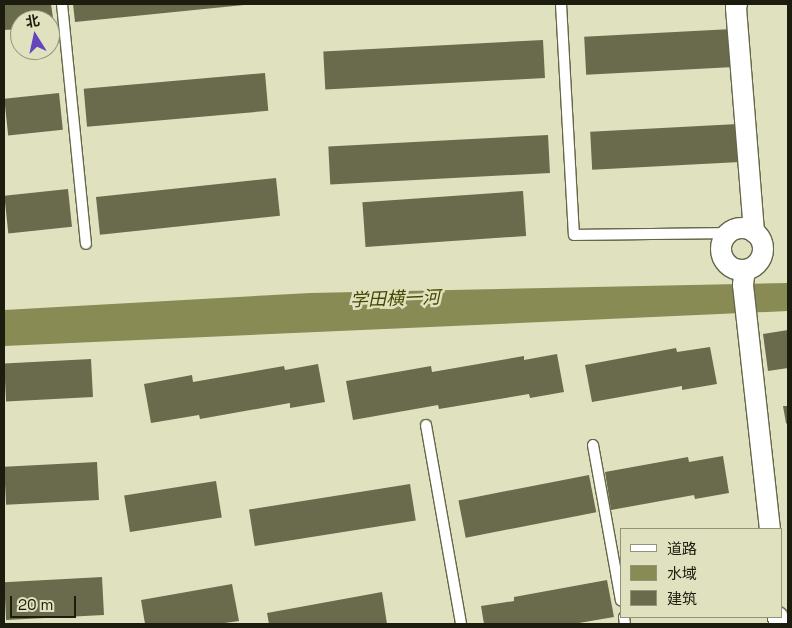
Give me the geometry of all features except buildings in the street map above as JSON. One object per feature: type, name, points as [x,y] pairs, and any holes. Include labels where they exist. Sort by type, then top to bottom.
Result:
[{"type":"street","points":[[738,4],[736,8],[754,232],[762,243],[763,250],[757,263],[744,277]]},
{"type":"street","points":[[754,232],[741,228],[729,233],[722,244],[723,257],[731,267],[744,277],[770,528]]},
{"type":"lane","points":[[62,4],[86,244]]},
{"type":"lane","points":[[561,4],[574,235],[729,233]]},
{"type":"lane","points":[[426,425],[461,624]]},
{"type":"lane","points":[[594,445],[620,594]]},
{"type":"water","name":"学田横一河","points":[[788,283],[788,311],[4,346],[4,310],[310,293]]}]
